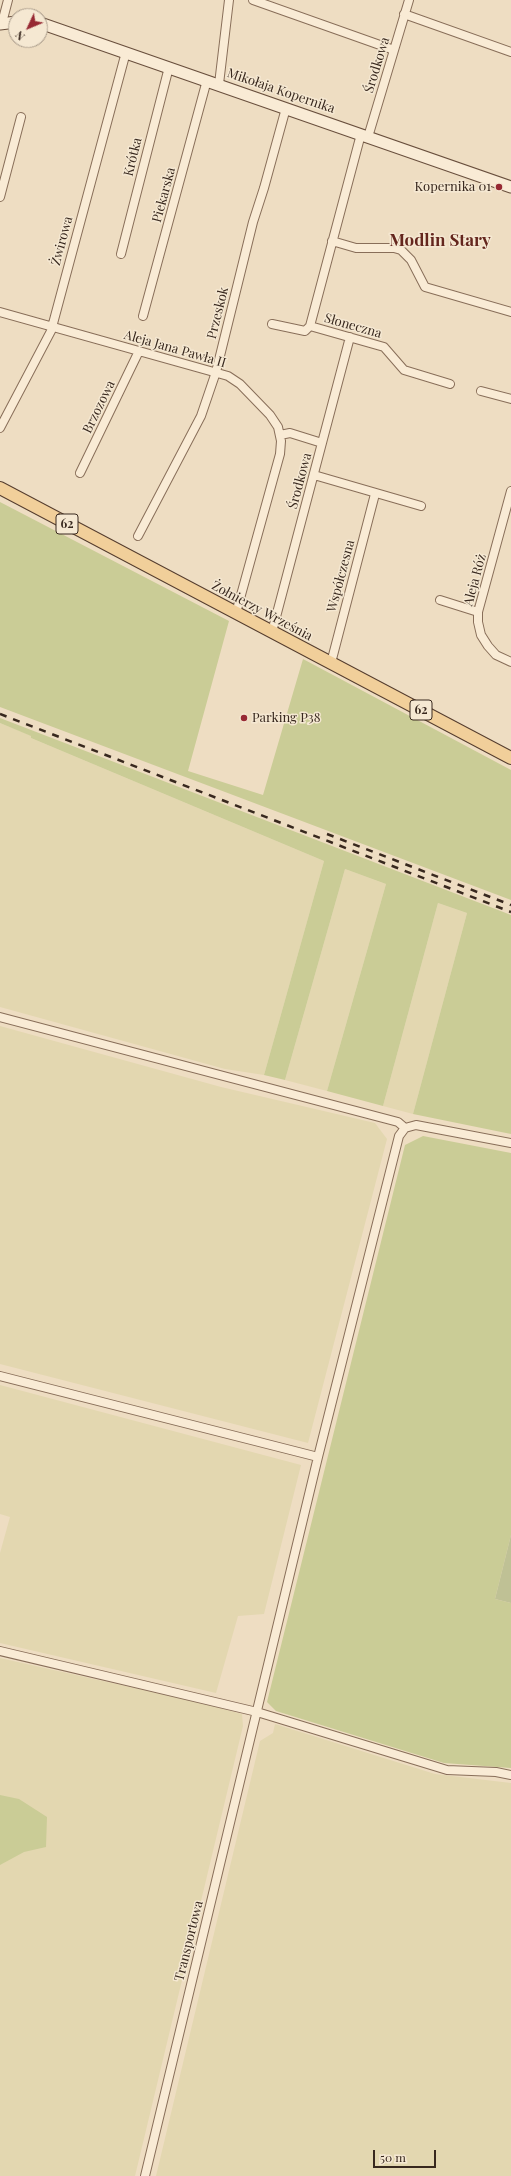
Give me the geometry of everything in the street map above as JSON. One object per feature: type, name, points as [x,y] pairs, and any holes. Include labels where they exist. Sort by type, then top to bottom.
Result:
[{"type":"main road","name":"Żołnierzy Września","points":[[0,488],[511,758]]},
{"type":"street","points":[[1,23],[8,0]]},
{"type":"street","points":[[219,84],[229,0]]},
{"type":"street","points":[[253,0],[394,50]]},
{"type":"street","name":"Środkowa","points":[[310,326],[332,241],[409,0]]},
{"type":"street","points":[[404,14],[511,52]]},
{"type":"street","name":"Mikołaja Kopernika","points":[[48,26],[219,84],[511,187]]},
{"type":"street","name":"Żwirowa","points":[[0,428],[42,350],[52,327],[126,52]]},
{"type":"street","name":"Krótka","points":[[121,254],[169,67]]},
{"type":"street","name":"Piekarska","points":[[143,316],[207,80]]},
{"type":"street","name":"Przeskok","points":[[138,536],[202,416],[216,372],[253,222],[286,108]]},
{"type":"street","points":[[0,193],[21,117]]},
{"type":"street","points":[[332,241],[356,248],[401,250],[411,260],[425,287],[436,292],[511,312]]},
{"type":"street","name":"Aleja Jana Pawła II","points":[[0,312],[228,376],[240,384],[270,415],[278,427],[280,435],[280,454],[236,613]]},
{"type":"street","points":[[272,324],[305,331],[310,326]]},
{"type":"street","name":"Słoneczna","points":[[310,326],[384,347],[404,370],[450,384]]},
{"type":"street","name":"Środkowa","points":[[272,632],[350,337]]},
{"type":"street","name":"Brzozowa","points":[[80,473],[139,351]]},
{"type":"street","points":[[481,391],[511,399]]},
{"type":"street","points":[[280,435],[290,433],[322,443]]},
{"type":"street","points":[[314,475],[374,494],[421,506]]},
{"type":"street","name":"Współczesna","points":[[331,663],[374,494]]},
{"type":"street","name":"Aleja Róż","points":[[511,495],[478,612],[481,635],[488,646],[496,655],[511,662]]},
{"type":"street","points":[[440,600],[478,612]]},
{"type":"street","points":[[0,1017],[398,1122],[405,1128],[416,1125],[511,1143]]},
{"type":"street","name":"Transportowa","points":[[145,2176],[318,1457],[399,1136],[405,1128]]},
{"type":"street","points":[[0,1376],[318,1457]]},
{"type":"street","points":[[0,1652],[257,1712],[447,1770],[496,1772],[511,1775]]},
{"type":"shaded area","points":[[0,723],[32,736],[31,738],[324,861],[264,1075],[225,1069],[0,1007]]},
{"type":"shaded area","points":[[345,869],[386,884],[327,1091],[285,1080]]},
{"type":"shaded area","points":[[438,903],[467,913],[413,1114],[383,1106]]},
{"type":"shaded area","points":[[0,1026],[221,1087],[375,1123],[387,1139],[308,1443],[0,1364]]},
{"type":"shaded area","points":[[0,1385],[301,1465],[264,1614],[238,1616],[216,1693],[0,1643],[0,1553],[10,1517],[0,1514]]},
{"type":"shaded area","points":[[0,1658],[210,1705],[242,1714],[243,1726],[135,2176],[0,2176]]},
{"type":"shaded area","points":[[275,1724],[435,1774],[511,1783],[511,2176],[156,2176],[260,1741],[273,1733]]},
{"type":"green space","points":[[0,502],[229,621],[188,771],[263,795],[303,659],[511,770],[511,900],[0,707]]},
{"type":"green space","points":[[0,718],[511,915],[511,1134],[413,1114],[467,913],[438,903],[383,1106],[327,1091],[386,884],[345,869],[285,1080],[264,1075],[324,861],[31,738],[31,736],[0,723]]},
{"type":"green space","points":[[423,1136],[511,1153],[511,1535],[495,1599],[511,1603],[511,1768],[444,1763],[276,1711],[267,1702],[405,1145]]},
{"type":"green space","points":[[511,1535],[511,1603],[495,1599]]},
{"type":"green space","points":[[0,1795],[19,1799],[47,1817],[46,1847],[24,1852],[0,1865]]},
{"type":"railway","points":[[0,714],[511,912]]},
{"type":"railway","points":[[327,834],[511,905]]},
{"type":"place","name":"Kopernika 01","points":[[499,187]]},
{"type":"place","name":"Parking P38","points":[[244,718]]},
{"type":"district","name":"Modlin Stary","points":[[440,241]]}]
